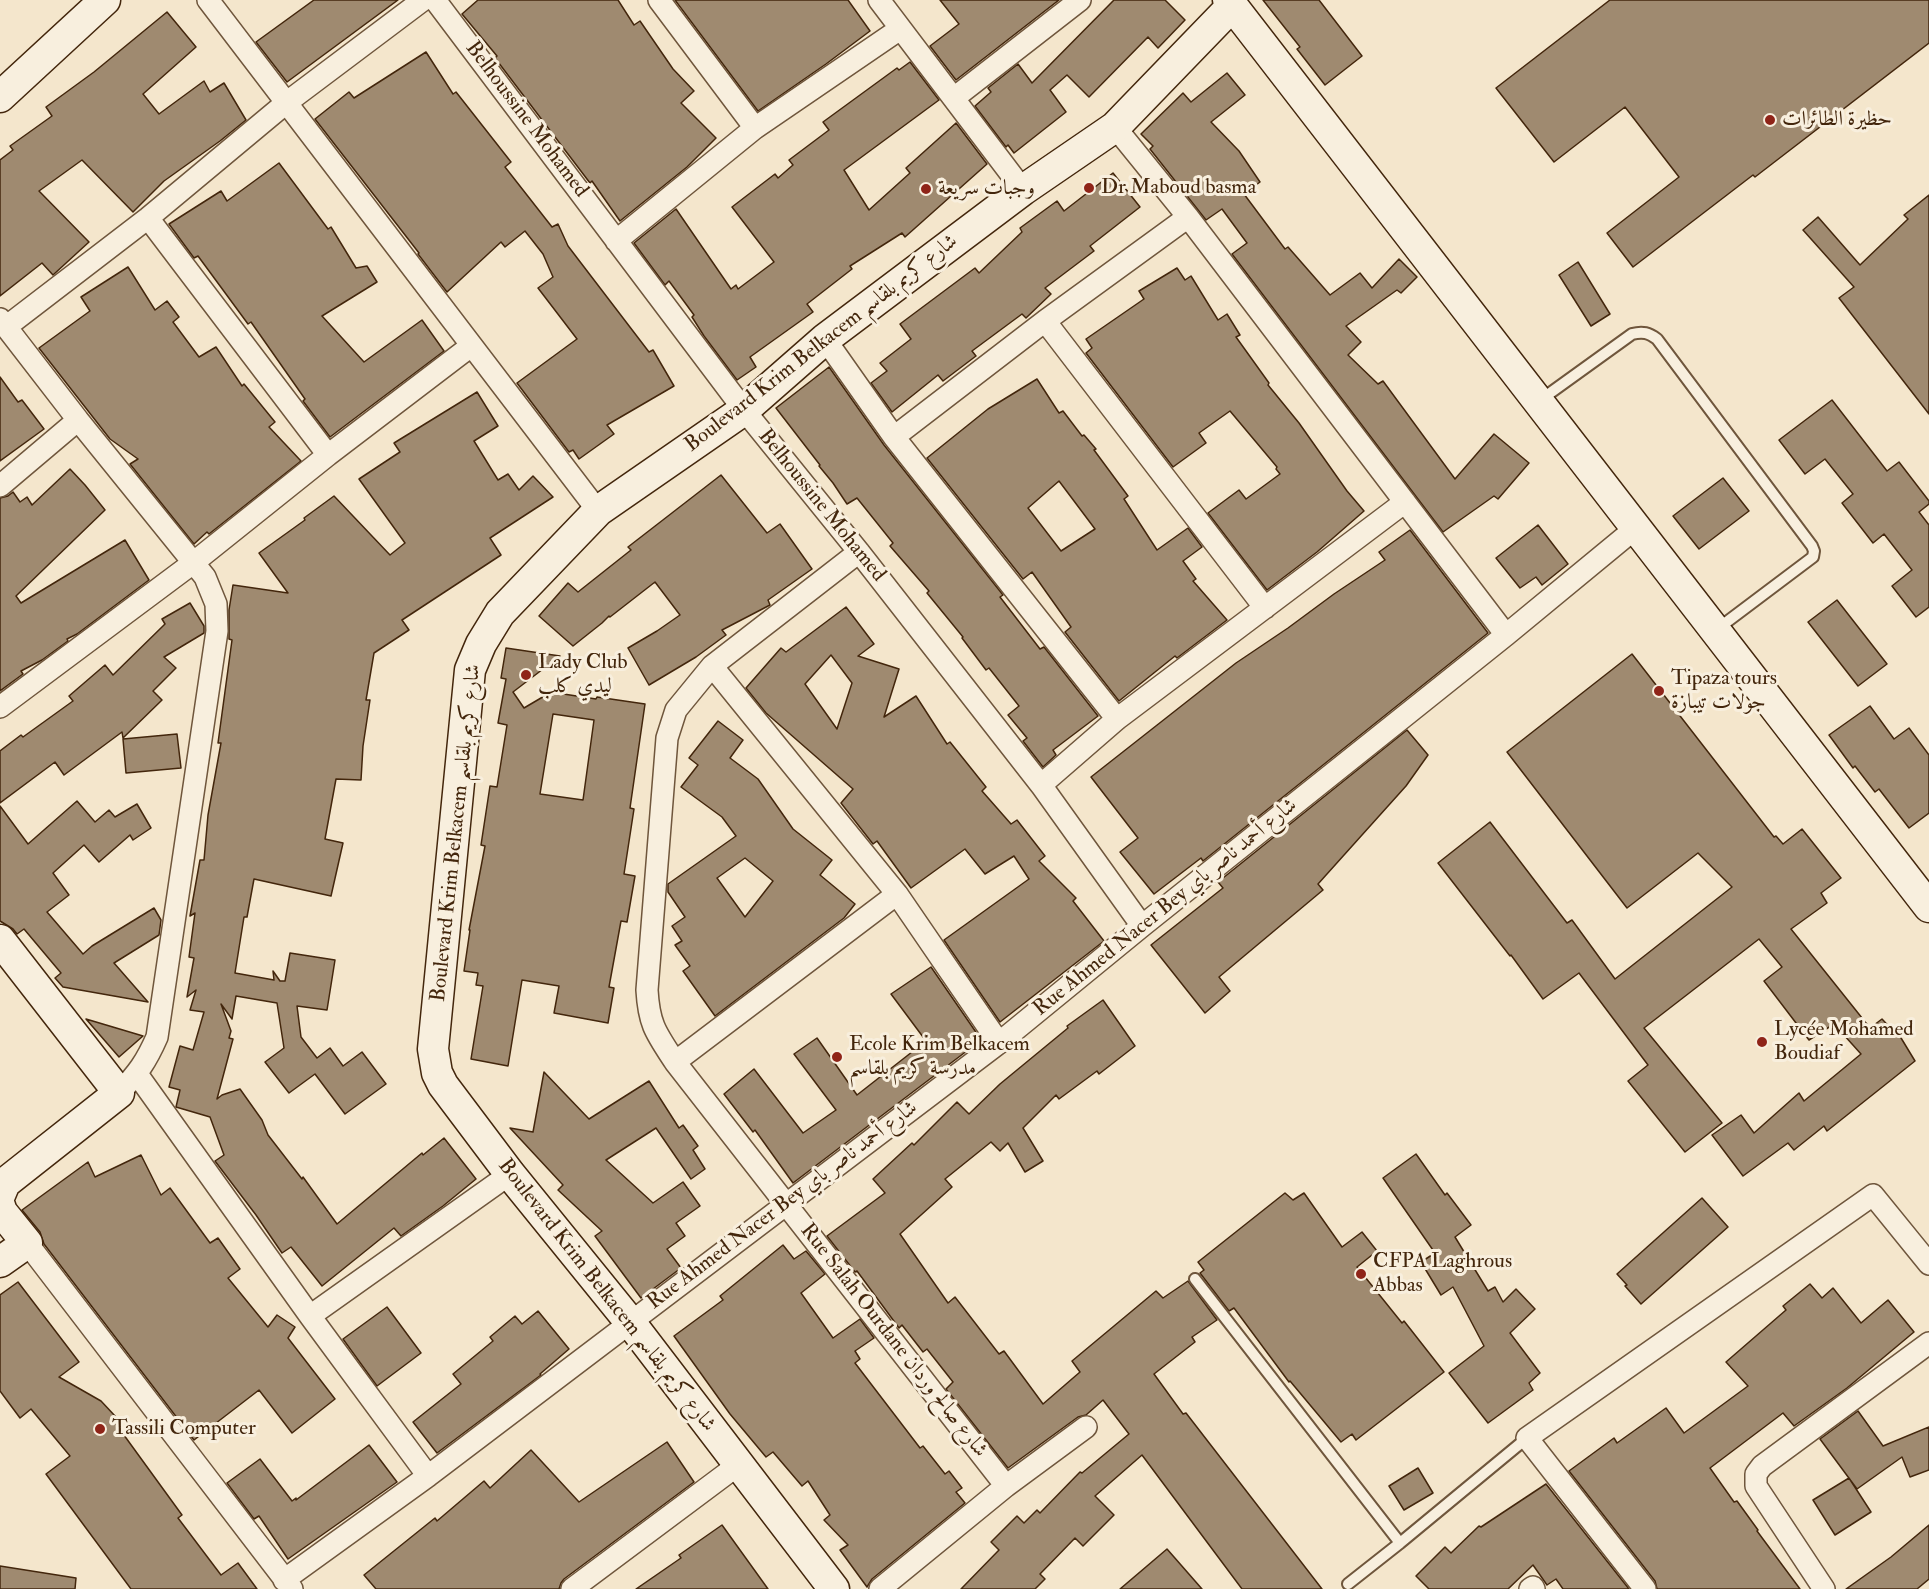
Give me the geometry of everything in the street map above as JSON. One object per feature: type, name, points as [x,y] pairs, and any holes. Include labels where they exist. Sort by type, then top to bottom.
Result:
[{"type":"street","points":[[0,97],[105,0]]},
{"type":"street","points":[[208,0],[598,511]]},
{"type":"street","points":[[0,1195],[5,1183],[128,1084],[147,1060],[157,1037],[217,631],[216,604],[205,577],[3,323],[148,218],[286,103],[423,0]]},
{"type":"street","name":"Belhoussine Mohamed","points":[[435,0],[744,410],[859,552],[1041,785],[1142,926]]},
{"type":"street","points":[[659,0],[755,128]]},
{"type":"street","points":[[879,0],[1023,190]]},
{"type":"street","points":[[954,98],[1080,0]]},
{"type":"street","points":[[1230,3],[1929,907]]},
{"type":"street","name":"Boulevard Krim Belkacem شارع كريم بلقاسم","points":[[834,1589],[630,1322],[510,1174],[443,1084],[434,1061],[435,1037],[471,670],[481,644],[500,613],[598,511],[744,410],[825,339],[1023,190],[1115,127],[1230,3]]},
{"type":"street","points":[[616,241],[755,128],[900,28]]},
{"type":"street","points":[[1115,127],[1188,217],[1506,635]]},
{"type":"street","points":[[894,437],[1045,321],[1188,217]]},
{"type":"street","points":[[148,218],[328,455]]},
{"type":"street","points":[[1045,321],[1264,608]]},
{"type":"street","points":[[825,339],[894,437],[1118,719]]},
{"type":"street","points":[[0,707],[193,563],[328,455],[471,346]]},
{"type":"street","points":[[0,486],[78,420]]},
{"type":"street","points":[[1041,785],[1118,719],[1405,502]]},
{"type":"street","name":"Rue Ahmed Nacer Bey شارع أحمد ناصر باي","points":[[288,1584],[999,1043],[1637,527]]},
{"type":"street","name":"Rue Salah Ourdane شارع صالح وردان","points":[[859,552],[712,666],[676,710],[667,738],[647,990],[650,1018],[653,1029],[675,1062],[1006,1486]]},
{"type":"street","points":[[712,666],[897,894],[999,1043]]},
{"type":"street","points":[[675,1062],[897,894]]},
{"type":"street","points":[[0,940],[128,1084],[310,1316],[428,1476]]},
{"type":"street","points":[[310,1316],[510,1174]]},
{"type":"street","points":[[1645,1589],[1527,1438],[1873,1195],[1929,1264]]},
{"type":"street","points":[[0,1206],[2,1212],[288,1584]]},
{"type":"street","points":[[0,1262],[27,1244]]},
{"type":"street","points":[[1824,1589],[1756,1486],[1756,1474],[1762,1466],[1929,1343]]},
{"type":"street","points":[[880,1589],[1006,1486],[1086,1427]]},
{"type":"street","points":[[572,1589],[738,1465]]},
{"type":"lane","points":[[1538,401],[1632,334],[1641,332],[1657,339],[1814,551],[1813,557],[1716,630]]},
{"type":"lane","points":[[1195,1279],[1400,1543]]},
{"type":"lane","points":[[1348,1584],[1527,1438]]},
{"type":"building","points":[[314,0],[398,0],[287,82],[256,42]]},
{"type":"building","points":[[478,0],[618,0],[634,25],[640,21],[673,69],[694,91],[681,103],[716,138],[687,167],[620,221],[592,181],[590,183],[495,58],[497,56],[462,14]]},
{"type":"building","points":[[675,0],[848,0],[870,31],[758,111]]},
{"type":"building","points":[[940,0],[1059,0],[956,80],[930,46],[959,24]]},
{"type":"building","points":[[1114,0],[1165,0],[1185,20],[1158,48],[1148,37],[1089,97],[1067,75],[1050,90],[1066,112],[1014,153],[1008,145],[1006,147],[975,106],[991,92],[988,88],[1018,64],[1032,83]]},
{"type":"building","points":[[1263,0],[1319,0],[1362,56],[1325,85],[1297,49],[1300,47]]},
{"type":"building","points":[[1610,0],[1929,0],[1929,43],[1755,177],[1753,175],[1633,267],[1607,233],[1679,177],[1625,107],[1554,162],[1496,88]]},
{"type":"building","points":[[167,12],[196,47],[143,94],[159,114],[204,81],[210,92],[224,83],[246,120],[164,181],[133,212],[82,160],[39,191],[89,242],[53,275],[42,263],[0,296],[0,160],[13,150],[10,146],[52,116],[46,107],[94,72]]},
{"type":"building","points":[[426,52],[453,94],[456,92],[511,162],[505,167],[552,227],[558,224],[568,246],[649,352],[653,350],[674,386],[607,425],[614,434],[579,459],[573,450],[569,452],[517,383],[577,339],[538,288],[553,277],[543,254],[525,231],[505,247],[501,242],[447,292],[315,119],[349,92],[354,98]]},
{"type":"building","points":[[910,62],[939,100],[844,170],[869,210],[910,173],[906,168],[956,123],[987,164],[905,237],[902,233],[850,266],[852,269],[807,304],[813,312],[750,357],[756,367],[737,380],[704,336],[692,317],[694,315],[669,281],[665,285],[634,243],[676,209],[731,289],[736,285],[738,289],[774,262],[732,207],[775,174],[778,178],[793,165],[789,160],[829,130],[823,122],[897,68],[899,70]]},
{"type":"building","points":[[1227,73],[1245,95],[1211,122],[1239,151],[1260,182],[1244,194],[1285,249],[1288,247],[1330,295],[1360,273],[1372,288],[1399,259],[1417,277],[1401,293],[1397,290],[1346,326],[1361,342],[1348,355],[1378,384],[1383,381],[1455,479],[1494,434],[1529,463],[1498,499],[1494,496],[1443,532],[1232,254],[1247,243],[1222,209],[1206,220],[1150,149],[1153,146],[1141,134],[1183,93],[1191,102]]},
{"type":"building","points":[[279,163],[328,229],[331,227],[356,268],[367,266],[377,282],[322,316],[364,362],[422,320],[444,351],[330,437],[303,401],[305,399],[251,322],[248,324],[198,256],[194,258],[169,224],[221,191],[227,201]]},
{"type":"building","points":[[1113,173],[1140,207],[1090,246],[1094,251],[1045,288],[1051,294],[1026,318],[1022,314],[972,351],[976,356],[943,381],[938,375],[892,412],[871,383],[887,371],[880,363],[911,339],[900,324],[975,268],[979,273],[1022,232],[1020,228],[1057,201],[1064,211]]},
{"type":"building","points":[[1929,195],[1929,414],[1839,298],[1854,287],[1803,230],[1818,217],[1860,265],[1908,219],[1904,215]]},
{"type":"building","points":[[1578,262],[1610,314],[1591,326],[1559,275]]},
{"type":"building","points":[[128,267],[155,310],[167,301],[179,317],[173,322],[199,357],[216,347],[242,386],[244,384],[275,422],[269,427],[301,461],[194,544],[130,464],[138,459],[110,439],[39,348],[90,311],[81,297]]},
{"type":"building","points":[[1177,268],[1185,280],[1191,276],[1218,320],[1227,314],[1240,335],[1236,337],[1269,383],[1268,385],[1364,511],[1317,552],[1267,590],[1208,513],[1239,490],[1246,499],[1280,474],[1277,467],[1230,411],[1199,433],[1206,443],[1173,467],[1086,353],[1092,348],[1086,339],[1144,299],[1139,291]]},
{"type":"building","points":[[829,367],[884,445],[1003,595],[1000,597],[1040,649],[1044,647],[1098,716],[1053,750],[1056,755],[1043,767],[1023,741],[1027,738],[1008,715],[1019,706],[989,668],[986,670],[963,637],[927,593],[929,591],[890,546],[893,543],[857,498],[847,504],[776,408]]},
{"type":"building","points":[[0,377],[18,402],[22,400],[44,429],[0,461]]},
{"type":"building","points":[[1037,379],[1059,413],[1063,411],[1082,436],[1084,435],[1096,449],[1094,450],[1128,496],[1124,499],[1157,550],[1188,528],[1202,547],[1183,561],[1196,579],[1193,581],[1227,620],[1177,658],[1175,656],[1119,701],[1065,632],[1071,627],[1032,572],[1023,579],[927,458],[988,409]],"holes":[[[1059,481],[1095,529],[1061,551],[1028,508]]]},
{"type":"building","points":[[477,392],[498,426],[474,441],[498,480],[508,474],[519,490],[533,476],[553,497],[490,538],[501,555],[402,620],[409,630],[374,653],[366,700],[370,700],[363,746],[361,780],[336,779],[325,839],[343,843],[331,896],[254,879],[247,917],[244,917],[235,973],[274,980],[273,971],[280,981],[285,981],[290,953],[335,960],[327,1010],[297,1006],[301,1037],[317,1058],[330,1048],[343,1066],[362,1052],[386,1084],[345,1114],[315,1074],[289,1093],[265,1062],[284,1048],[277,1003],[236,996],[232,1019],[221,1004],[231,1031],[229,1038],[233,1039],[217,1099],[240,1089],[262,1120],[268,1135],[302,1179],[303,1177],[337,1224],[422,1153],[423,1155],[444,1138],[476,1179],[401,1236],[394,1228],[322,1286],[291,1247],[282,1253],[215,1161],[224,1155],[210,1117],[176,1107],[180,1090],[169,1087],[180,1046],[193,1050],[204,1012],[190,1010],[196,990],[187,997],[194,958],[189,957],[195,913],[190,916],[200,860],[204,860],[208,815],[221,743],[218,743],[232,640],[229,639],[229,610],[233,585],[288,593],[259,553],[334,496],[390,555],[405,543],[359,479],[400,452],[394,443]]},
{"type":"building","points":[[1832,400],[1887,471],[1899,462],[1929,501],[1929,504],[1919,512],[1929,525],[1929,607],[1916,617],[1892,586],[1912,570],[1884,534],[1873,543],[1842,503],[1853,494],[1825,459],[1805,474],[1779,440]]},
{"type":"building","points":[[70,469],[105,510],[16,596],[21,603],[125,540],[149,580],[67,639],[68,641],[42,660],[21,671],[23,674],[0,691],[0,498],[13,492],[20,502],[27,497],[32,505]]},
{"type":"building","points":[[721,475],[767,533],[780,524],[812,569],[768,600],[770,605],[722,630],[726,635],[696,657],[649,685],[628,648],[680,615],[655,582],[573,646],[539,616],[568,583],[578,592],[631,550],[628,547]]},
{"type":"building","points":[[1723,478],[1749,511],[1699,549],[1673,516]]},
{"type":"building","points":[[1538,525],[1568,564],[1542,585],[1536,577],[1520,588],[1496,558]]},
{"type":"building","points":[[1410,530],[1488,633],[1203,861],[1201,858],[1154,894],[1120,852],[1138,838],[1091,777],[1236,663],[1385,560],[1379,552]]},
{"type":"building","points":[[1837,600],[1887,664],[1858,686],[1808,622]]},
{"type":"building","points":[[190,603],[204,626],[204,633],[164,657],[176,668],[153,691],[162,700],[123,738],[122,732],[64,775],[55,762],[0,803],[0,751],[73,701],[69,696],[105,665],[113,675],[165,624],[162,619]]},
{"type":"building","points":[[846,607],[874,644],[858,656],[899,669],[884,717],[916,696],[947,744],[950,742],[986,787],[982,791],[1011,824],[1017,820],[1045,856],[1039,861],[1076,898],[1073,901],[1104,941],[1000,1022],[944,940],[1029,879],[1014,856],[985,874],[965,849],[911,888],[877,841],[873,844],[841,803],[853,789],[766,713],[746,688],[781,648],[786,652]],"holes":[[[831,655],[852,683],[837,729],[805,684]]]},
{"type":"building","points":[[506,648],[560,656],[513,692],[524,708],[558,688],[557,693],[645,704],[630,808],[634,809],[624,874],[635,876],[627,922],[621,921],[609,987],[614,988],[608,1023],[554,1013],[559,986],[522,980],[508,1066],[471,1059],[483,986],[476,985],[478,973],[464,971],[469,930],[485,846],[481,845],[490,786],[497,787],[507,725],[498,723],[506,679],[501,678]],"holes":[[[553,714],[594,720],[583,800],[540,794]]]},
{"type":"building","points":[[1632,654],[1774,837],[1776,836],[1783,844],[1802,829],[1841,878],[1821,893],[1827,903],[1791,929],[1870,1028],[1882,1019],[1896,1034],[1898,1033],[1915,1061],[1827,1131],[1824,1126],[1794,1150],[1788,1143],[1743,1176],[1712,1135],[1741,1115],[1754,1133],[1799,1093],[1804,1101],[1861,1054],[1834,1024],[1809,1040],[1764,981],[1782,967],[1759,939],[1644,1028],[1722,1123],[1685,1152],[1628,1081],[1648,1065],[1579,973],[1543,999],[1438,863],[1490,822],[1567,923],[1572,920],[1615,979],[1732,887],[1698,853],[1627,908],[1507,752]]},
{"type":"building","points":[[1870,706],[1894,739],[1909,728],[1929,755],[1929,813],[1909,828],[1879,789],[1875,792],[1855,766],[1853,768],[1829,735]]},
{"type":"building","points":[[718,721],[743,740],[730,758],[758,779],[793,829],[832,860],[820,875],[855,904],[844,918],[715,1016],[683,971],[690,966],[675,945],[682,941],[672,926],[685,917],[668,892],[668,884],[736,836],[722,817],[681,787],[698,765],[689,758]],"holes":[[[745,858],[773,881],[745,917],[717,878]]]},
{"type":"building","points":[[1407,730],[1428,755],[1406,786],[1318,884],[1323,890],[1219,977],[1230,991],[1205,1013],[1151,945],[1223,888],[1218,882]]},
{"type":"building","points":[[177,734],[181,768],[126,773],[123,739]]},
{"type":"building","points":[[77,801],[95,822],[109,810],[115,817],[137,804],[151,828],[133,840],[130,835],[99,862],[84,845],[53,873],[69,895],[47,912],[83,954],[92,946],[154,908],[161,920],[159,935],[114,963],[148,1002],[63,987],[55,978],[61,973],[24,929],[17,934],[0,921],[0,806],[28,844]]},
{"type":"building","points":[[931,967],[980,1038],[970,1045],[972,1047],[793,1183],[755,1130],[753,1132],[724,1094],[754,1069],[803,1133],[836,1110],[794,1054],[817,1038],[857,1095],[926,1041],[891,994]]},
{"type":"building","points":[[1103,1000],[1135,1046],[1099,1074],[1097,1071],[1059,1099],[1056,1095],[1023,1128],[1043,1161],[1025,1172],[1008,1143],[1000,1151],[991,1142],[945,1179],[952,1187],[900,1234],[948,1303],[955,1297],[999,1354],[1004,1351],[1043,1404],[1080,1372],[1072,1361],[1156,1291],[1163,1298],[1188,1281],[1217,1320],[1192,1337],[1195,1342],[1154,1374],[1322,1589],[1242,1589],[1142,1455],[1095,1496],[1114,1515],[1083,1546],[1075,1538],[1040,1574],[1045,1579],[1035,1589],[961,1589],[999,1550],[991,1542],[1017,1516],[1024,1523],[1037,1510],[1040,1513],[1080,1472],[1082,1473],[1129,1434],[1103,1400],[1086,1415],[1078,1417],[1008,1468],[946,1389],[953,1382],[927,1349],[923,1352],[902,1325],[899,1328],[857,1271],[855,1272],[827,1236],[885,1193],[873,1179],[912,1143],[914,1145],[957,1102],[969,1114],[1000,1084],[1068,1028],[1067,1026]]},
{"type":"building","points":[[86,1019],[143,1036],[119,1057]]},
{"type":"building","points":[[544,1072],[589,1119],[649,1081],[679,1128],[683,1125],[698,1146],[693,1150],[705,1169],[691,1179],[656,1128],[606,1160],[653,1203],[683,1182],[700,1206],[676,1223],[685,1236],[667,1249],[681,1268],[641,1298],[595,1236],[602,1231],[558,1190],[563,1185],[510,1128],[533,1132]]},
{"type":"building","points":[[1416,1154],[1445,1195],[1447,1193],[1471,1225],[1455,1237],[1488,1291],[1495,1287],[1503,1302],[1516,1289],[1535,1309],[1510,1333],[1540,1373],[1529,1383],[1533,1390],[1488,1423],[1449,1373],[1484,1346],[1453,1287],[1441,1295],[1421,1262],[1435,1253],[1383,1178]]},
{"type":"building","points":[[141,1155],[161,1195],[170,1188],[210,1243],[218,1238],[240,1269],[228,1278],[268,1327],[277,1315],[295,1327],[288,1338],[335,1399],[292,1433],[259,1390],[194,1440],[44,1244],[40,1232],[22,1210],[88,1162],[95,1177]]},
{"type":"building","points":[[1285,1193],[1293,1200],[1304,1193],[1342,1247],[1362,1232],[1377,1251],[1357,1267],[1444,1372],[1356,1440],[1352,1434],[1341,1442],[1289,1382],[1234,1308],[1229,1311],[1200,1273],[1204,1270],[1198,1262]]},
{"type":"building","points":[[1702,1198],[1728,1227],[1641,1304],[1617,1274]]},
{"type":"building","points":[[783,1245],[794,1259],[806,1251],[825,1274],[801,1293],[833,1338],[860,1319],[874,1338],[855,1351],[860,1359],[855,1363],[920,1448],[923,1446],[945,1474],[949,1471],[962,1488],[956,1492],[965,1503],[872,1579],[867,1587],[840,1550],[848,1545],[824,1520],[830,1515],[808,1481],[802,1486],[773,1452],[766,1457],[730,1414],[674,1336],[723,1300],[720,1296]]},
{"type":"building","points":[[18,1282],[79,1362],[59,1377],[101,1401],[116,1417],[113,1420],[182,1515],[178,1518],[221,1575],[238,1563],[257,1589],[131,1589],[46,1474],[70,1456],[31,1409],[20,1418],[0,1391],[0,1295]]},
{"type":"building","points":[[1810,1284],[1822,1298],[1833,1288],[1861,1323],[1888,1300],[1914,1332],[1847,1388],[1794,1426],[1783,1413],[1710,1468],[1734,1502],[1737,1501],[1800,1589],[1657,1589],[1655,1581],[1569,1471],[1614,1438],[1617,1443],[1666,1408],[1684,1433],[1748,1386],[1726,1362],[1786,1310],[1783,1306]]},
{"type":"building","points":[[387,1307],[421,1353],[377,1386],[343,1339]]},
{"type":"building","points":[[538,1311],[569,1349],[541,1375],[437,1453],[413,1422],[461,1384],[453,1374],[493,1341],[490,1337],[515,1316],[522,1324]]},
{"type":"building","points":[[1858,1411],[1883,1446],[1929,1427],[1929,1470],[1910,1477],[1902,1457],[1857,1489],[1820,1439]]},
{"type":"building","points":[[667,1442],[694,1482],[564,1579],[559,1589],[376,1589],[364,1575],[435,1518],[437,1521],[484,1481],[490,1488],[531,1450],[579,1502]]},
{"type":"building","points":[[369,1445],[397,1482],[288,1559],[259,1516],[254,1519],[227,1483],[260,1459],[292,1501],[296,1498],[296,1500]]},
{"type":"building","points":[[1418,1468],[1433,1493],[1404,1510],[1389,1486]]},
{"type":"building","points":[[1849,1478],[1871,1512],[1835,1535],[1813,1500]]},
{"type":"building","points":[[1546,1484],[1629,1589],[1563,1589],[1556,1579],[1547,1585],[1533,1565],[1508,1589],[1429,1589],[1416,1576],[1445,1547],[1451,1553],[1479,1526],[1481,1527]]},
{"type":"building","points":[[722,1525],[768,1589],[636,1589],[681,1558],[679,1555]]},
{"type":"building","points":[[1929,1525],[1929,1579],[1917,1589],[1846,1589],[1891,1557]]},
{"type":"building","points":[[1167,1549],[1202,1589],[1120,1589]]},
{"type":"building","points":[[0,1566],[76,1578],[75,1589],[0,1589]]},
{"type":"place","name":"حظيرة الطائرات","points":[[1770,120]]},
{"type":"place","name":"Dr Maboud basma","points":[[1089,188]]},
{"type":"place","name":"وجبات سريعة","points":[[926,189]]},
{"type":"place","name":"Lady Club ليدي كلب","points":[[526,675]]},
{"type":"place","name":"Tipaza tours جولات تيبازة","points":[[1659,691]]},
{"type":"place","name":"Lycée Mohamed Boudiaf","points":[[1762,1042]]},
{"type":"place","name":"Ecole Krim Belkacem مدرسة كريم بلقاسم","points":[[837,1057]]},
{"type":"place","name":"CFPA Laghrous Abbas","points":[[1361,1274]]},
{"type":"place","name":"Tassili Computer","points":[[100,1429]]}]
